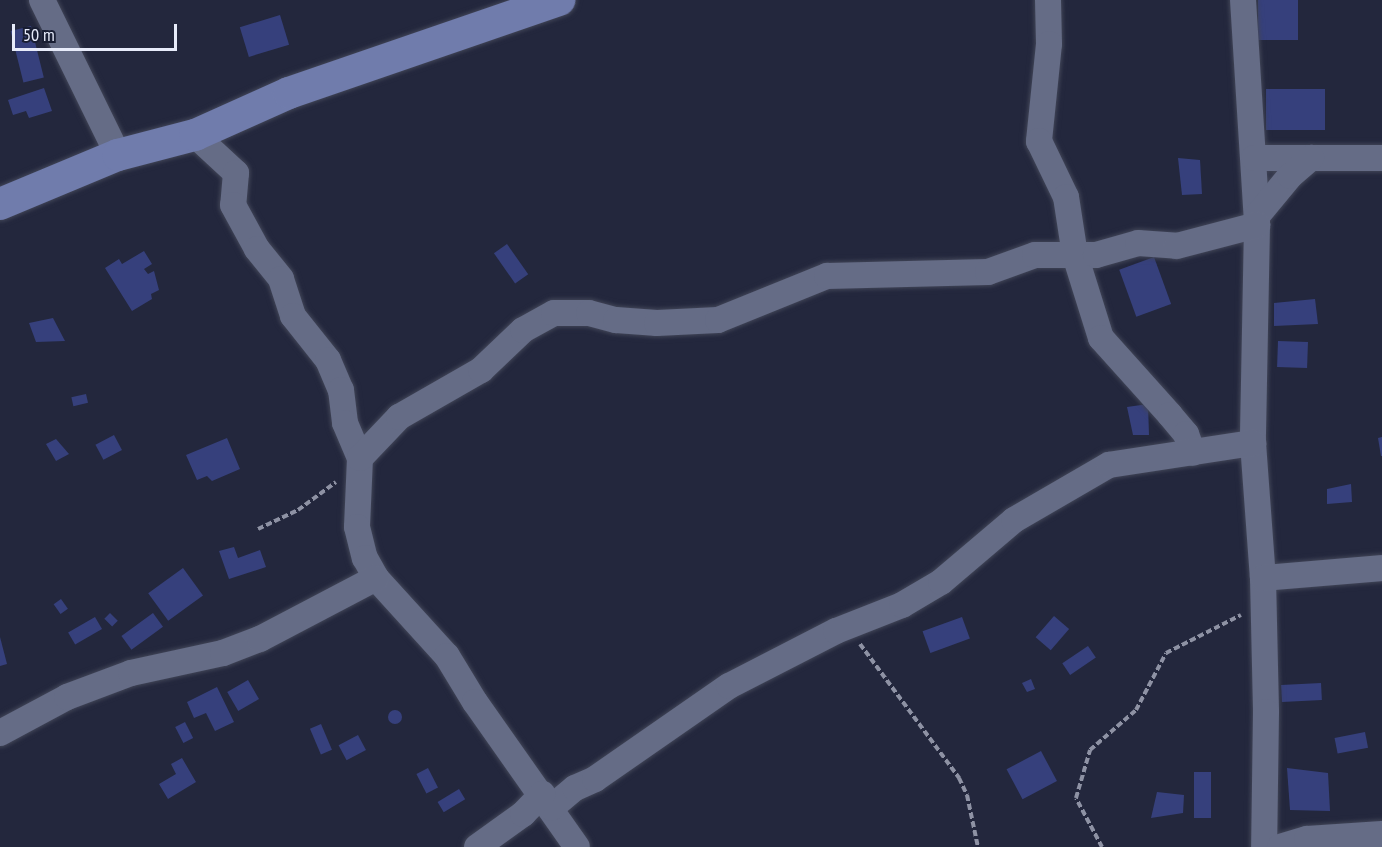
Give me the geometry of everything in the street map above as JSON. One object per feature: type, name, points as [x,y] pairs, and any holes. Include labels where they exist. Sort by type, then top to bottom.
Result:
[{"type":"main road","points":[[0,204],[118,155],[195,135],[289,93],[559,0]]},
{"type":"street","points":[[42,0],[118,155]]},
{"type":"street","points":[[1048,0],[1049,44],[1039,141],[1066,197],[1075,255],[1101,338],[1186,434],[1193,453]]},
{"type":"street","points":[[1243,0],[1257,221],[1253,443],[1263,578],[1264,847]]},
{"type":"street","points":[[195,135],[236,173],[233,205],[257,249],[280,279],[293,316],[328,360],[341,390],[345,423],[360,458],[357,527],[365,558],[376,578],[447,656],[475,702],[547,801],[577,847]]},
{"type":"street","points":[[1254,158],[1382,158]]},
{"type":"street","points":[[360,458],[399,417],[481,370],[523,330],[554,313],[589,313],[616,320],[657,323],[718,320],[827,276],[988,272],[1035,255],[1096,255],[1138,243],[1177,246],[1206,241],[1257,221],[1290,176],[1311,158]]},
{"type":"street","points":[[477,847],[523,814],[595,778],[729,686],[847,627],[902,605],[941,582],[1014,520],[1109,465],[1253,443]]},
{"type":"street","points":[[1263,578],[1382,568]]},
{"type":"street","points":[[0,733],[67,697],[120,677],[223,652],[260,639],[376,578]]},
{"type":"street","points":[[1280,847],[1307,839],[1382,834]]},
{"type":"path","points":[[258,529],[298,510],[345,476],[360,458]]},
{"type":"path","points":[[1102,847],[1076,798],[1090,750],[1132,715],[1166,653],[1263,604]]},
{"type":"path","points":[[847,627],[959,778],[967,795],[978,847]]},
{"type":"building","points":[[1258,0],[1298,0],[1298,40],[1258,40]]},
{"type":"building","points":[[280,15],[289,45],[249,57],[240,27]]},
{"type":"building","points":[[31,26],[44,77],[23,83],[11,31]]},
{"type":"building","points":[[44,88],[52,111],[29,118],[26,111],[13,115],[8,100]]},
{"type":"building","points":[[1266,89],[1325,89],[1325,130],[1266,130]]},
{"type":"building","points":[[1178,158],[1200,160],[1202,194],[1182,195]]},
{"type":"building","points":[[507,244],[528,274],[515,283],[494,253]]},
{"type":"building","points":[[144,251],[152,264],[144,269],[148,274],[154,271],[159,290],[151,294],[152,299],[132,311],[105,268],[119,259],[122,264]]},
{"type":"building","points":[[1154,257],[1171,304],[1136,317],[1119,270]]},
{"type":"building","points":[[1315,299],[1318,324],[1274,326],[1274,303]]},
{"type":"building","points":[[53,318],[65,341],[36,342],[29,323]]},
{"type":"building","points":[[1278,341],[1308,342],[1307,368],[1277,367]]},
{"type":"building","points":[[86,394],[88,403],[73,406],[71,397]]},
{"type":"building","points":[[1148,404],[1149,435],[1133,435],[1127,407]]},
{"type":"building","points":[[114,435],[122,450],[103,460],[95,445]]},
{"type":"building","points":[[1382,437],[1382,456],[1381,456],[1378,438]]},
{"type":"building","points":[[227,438],[240,469],[212,481],[207,476],[197,480],[186,455]]},
{"type":"building","points":[[56,439],[69,454],[56,461],[46,444]]},
{"type":"building","points":[[1351,484],[1352,502],[1327,504],[1327,489]]},
{"type":"building","points":[[234,547],[238,558],[260,550],[266,567],[229,579],[219,551]]},
{"type":"building","points":[[183,568],[203,596],[168,621],[148,593]]},
{"type":"building","points":[[61,599],[68,609],[61,614],[54,604]]},
{"type":"building","points":[[110,613],[118,621],[112,626],[104,619]]},
{"type":"building","points":[[153,613],[163,627],[131,650],[121,636]]},
{"type":"building","points":[[1054,616],[1069,629],[1051,650],[1036,637]]},
{"type":"building","points":[[95,617],[102,629],[75,645],[68,632]]},
{"type":"building","points":[[962,617],[970,639],[930,653],[923,631]]},
{"type":"building","points":[[0,637],[7,664],[0,666]]},
{"type":"building","points":[[1088,646],[1096,658],[1070,675],[1062,663]]},
{"type":"building","points":[[1031,679],[1035,689],[1027,692],[1022,683]]},
{"type":"building","points":[[248,680],[259,699],[238,711],[227,692]]},
{"type":"building","points":[[1321,683],[1322,700],[1282,702],[1281,685]]},
{"type":"building","points":[[217,687],[234,722],[215,731],[206,713],[194,718],[187,702]]},
{"type":"building","points":[[392,710],[398,710],[402,717],[398,724],[392,724],[388,720],[388,714]]},
{"type":"building","points":[[185,722],[193,738],[183,743],[175,727]]},
{"type":"building","points":[[321,724],[332,750],[321,754],[310,729]]},
{"type":"building","points":[[1365,732],[1368,748],[1338,754],[1335,738]]},
{"type":"building","points":[[358,735],[366,750],[347,760],[339,745]]},
{"type":"building","points":[[1041,751],[1057,781],[1023,799],[1007,769]]},
{"type":"building","points":[[182,758],[196,782],[168,799],[159,784],[176,774],[171,764]]},
{"type":"building","points":[[428,768],[438,788],[426,794],[416,774]]},
{"type":"building","points":[[1287,768],[1328,773],[1330,811],[1290,810]]},
{"type":"building","points":[[1194,772],[1211,772],[1211,818],[1194,818]]},
{"type":"building","points":[[459,789],[465,799],[444,812],[438,802]]},
{"type":"building","points":[[1157,792],[1184,795],[1183,813],[1151,818]]}]
